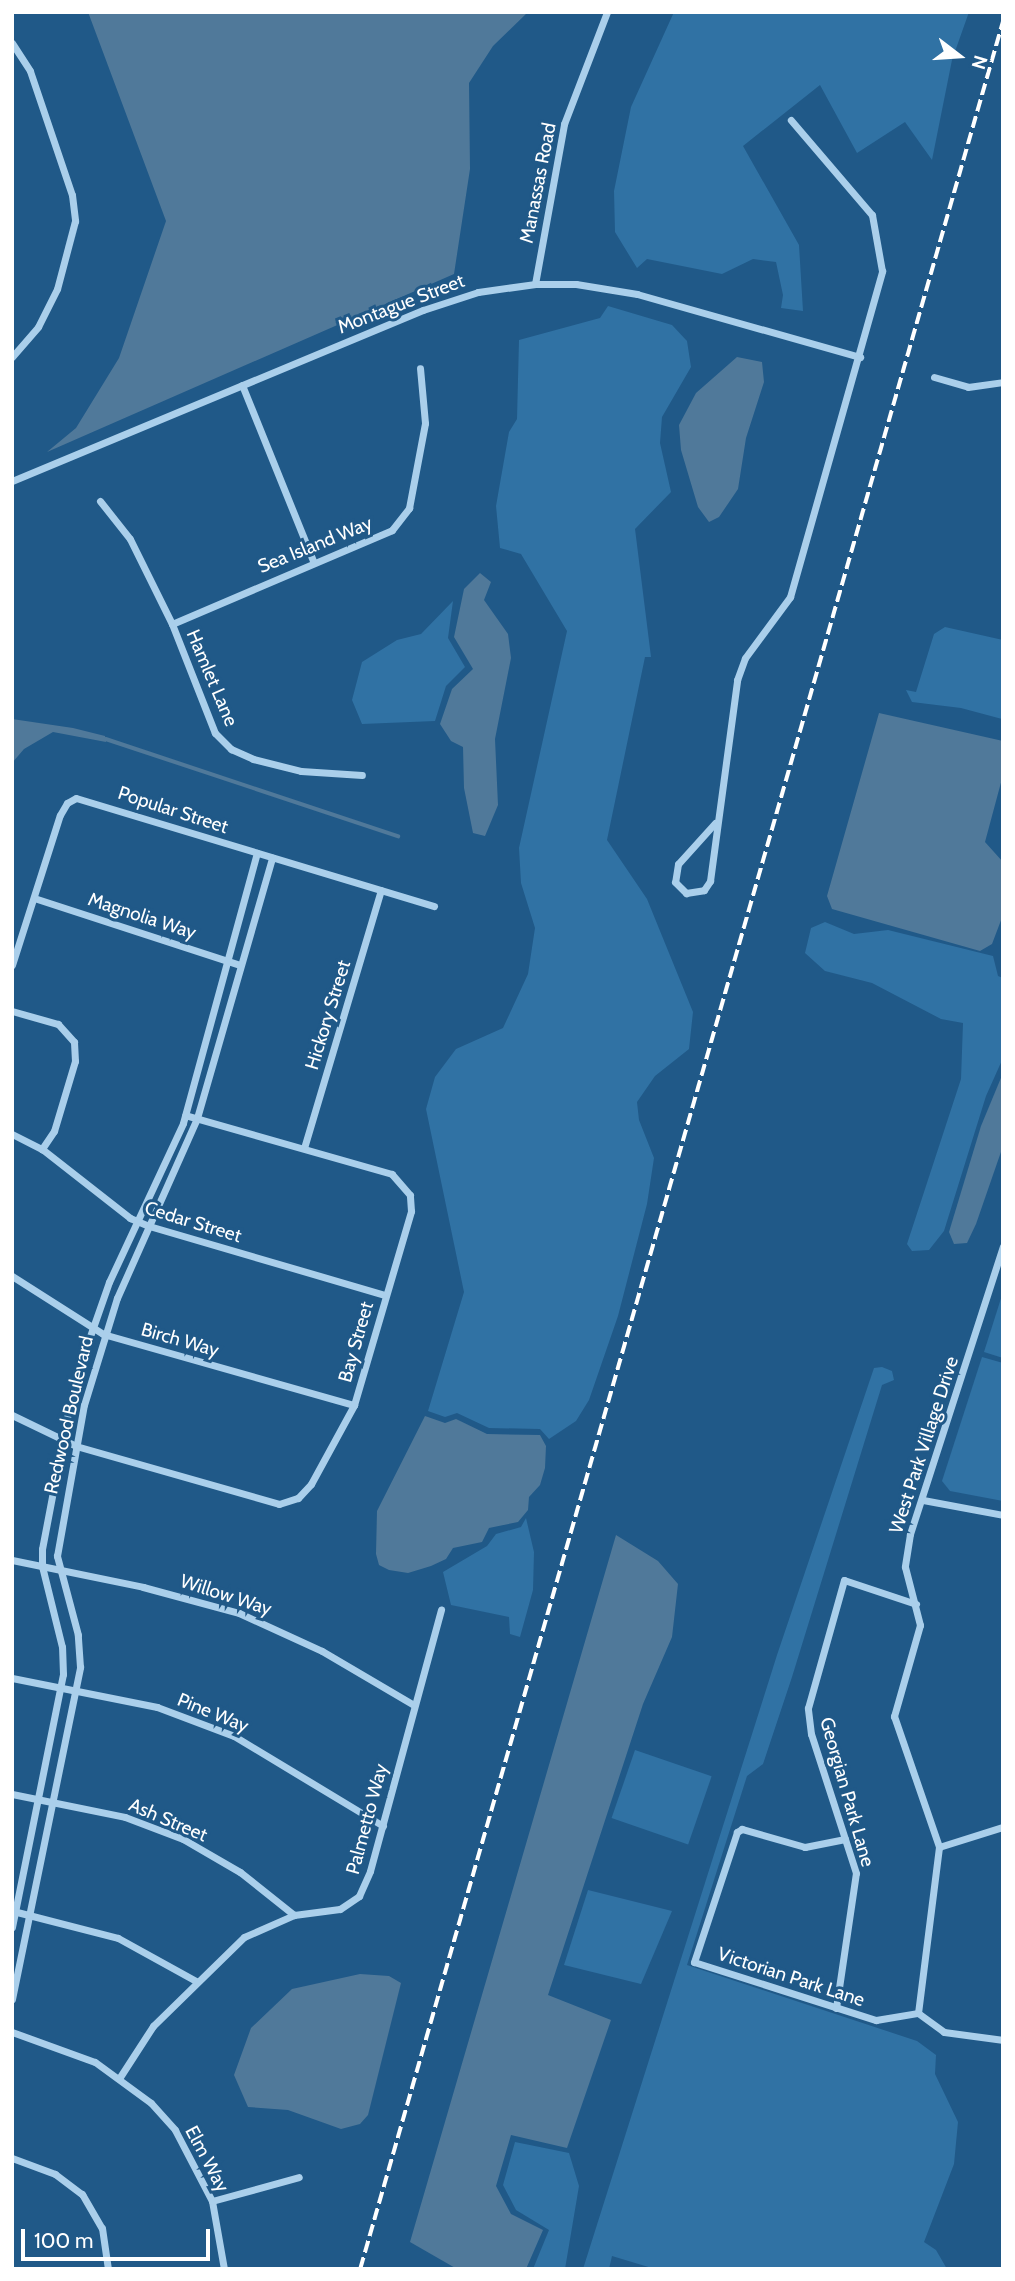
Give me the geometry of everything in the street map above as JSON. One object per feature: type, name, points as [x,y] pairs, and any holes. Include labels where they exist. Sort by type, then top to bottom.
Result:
[{"type":"street","name":"Manassas Road","points":[[535,284],[564,124],[607,12]]},
{"type":"street","points":[[12,43],[30,71],[72,195],[75,221],[57,289],[38,327],[12,357]]},
{"type":"street","points":[[715,823],[678,864],[675,882],[686,893],[704,890],[710,881],[718,836],[715,823],[737,680],[745,658],[790,597],[860,357],[882,271],[872,215],[791,120]]},
{"type":"street","name":"Montague Street","points":[[12,481],[423,310],[478,292],[535,284],[637,294],[860,357]]},
{"type":"street","name":"Sea Island Way","points":[[172,624],[313,561],[382,536],[409,508],[425,423],[420,368]]},
{"type":"street","points":[[934,377],[968,387],[1003,382]]},
{"type":"street","points":[[242,385],[313,561]]},
{"type":"street","name":"Hamlet Lane","points":[[100,501],[130,539],[172,624],[215,733],[231,749],[301,771],[362,775]]},
{"type":"street","name":"Popular Street","points":[[12,965],[64,807],[76,798],[434,906]]},
{"type":"street","name":"Redwood Boulevard","points":[[12,1927],[62,1688],[62,1647],[42,1566],[43,1533],[74,1382],[92,1329],[185,1115],[257,853]]},
{"type":"street","name":"Redwood Boulevard","points":[[12,1999],[32,1916],[77,1691],[78,1635],[58,1570],[60,1528],[76,1446],[103,1334],[197,1118],[272,858]]},
{"type":"street","name":"Hickory Street","points":[[304,1148],[381,890]]},
{"type":"street","name":"Magnolia Way","points":[[34,898],[240,965]]},
{"type":"street","points":[[12,1010],[58,1024],[75,1042],[75,1062],[54,1131],[42,1149]]},
{"type":"street","name":"Bay Street","points":[[76,1446],[286,1503],[311,1484],[354,1405],[411,1211],[407,1188],[392,1174],[185,1115]]},
{"type":"street","name":"Cedar Street","points":[[12,1134],[42,1149],[137,1221],[386,1295]]},
{"type":"street","name":"West Park Village Drive","points":[[918,2013],[939,1847],[894,1716],[920,1625],[905,1567],[923,1500],[1003,1246]]},
{"type":"street","name":"Birch Way","points":[[12,1276],[103,1334],[354,1405]]},
{"type":"street","points":[[12,1415],[76,1446]]},
{"type":"street","points":[[923,1500],[1003,1515]]},
{"type":"street","name":"Willow Way","points":[[12,1560],[239,1613],[321,1650],[414,1704]]},
{"type":"street","name":"Georgian Park Lane","points":[[836,2008],[856,1884],[808,1718],[844,1580],[916,1604]]},
{"type":"street","name":"Palmetto Way","points":[[120,2077],[153,2026],[196,1981],[244,1937],[294,1915],[332,1912],[354,1902],[367,1882],[441,1609]]},
{"type":"street","name":"Pine Way","points":[[12,1678],[157,1707],[234,1736],[383,1826]]},
{"type":"street","name":"Ash Street","points":[[12,1794],[125,1817],[183,1839],[240,1872],[294,1915]]},
{"type":"street","points":[[939,1847],[1003,1827]]},
{"type":"street","name":"Victorian Park Lane","points":[[845,1839],[805,1847],[742,1829],[737,1832],[694,1962],[876,2020],[918,2013]]},
{"type":"street","points":[[14,1911],[118,1938],[196,1981]]},
{"type":"street","points":[[918,2013],[944,2032],[1003,2040]]},
{"type":"street","name":"Elm Way","points":[[12,2032],[82,2057],[120,2077],[176,2130],[212,2201],[224,2269]]},
{"type":"street","points":[[12,2158],[55,2174],[82,2194],[102,2228],[108,2269]]},
{"type":"street","points":[[212,2201],[299,2177]]},
{"type":"shaded area","points":[[88,12],[528,12],[493,46],[469,83],[470,169],[454,274],[47,452],[76,428],[119,358],[166,221]]},
{"type":"shaded area","points":[[674,12],[969,12],[952,60],[932,160],[905,122],[857,153],[820,85],[743,146],[799,245],[803,311],[781,308],[783,295],[776,262],[753,259],[722,274],[647,259],[637,268],[615,232],[614,191],[631,107]]},
{"type":"shaded area","points":[[608,306],[672,325],[687,341],[691,367],[662,417],[660,443],[671,492],[635,529],[651,657],[645,657],[607,840],[647,899],[693,1012],[689,1049],[655,1076],[637,1102],[639,1120],[654,1158],[647,1204],[618,1316],[589,1400],[576,1421],[549,1439],[540,1429],[489,1428],[457,1413],[445,1417],[428,1411],[464,1292],[426,1109],[435,1077],[456,1049],[503,1028],[528,974],[535,928],[521,883],[519,848],[567,631],[521,554],[500,548],[496,506],[509,432],[517,419],[519,340],[600,318]]},
{"type":"shaded area","points":[[737,357],[762,362],[764,382],[746,438],[738,489],[719,517],[709,522],[698,507],[681,450],[679,425],[696,393]]},
{"type":"shaded area","points":[[480,573],[491,582],[484,600],[508,634],[511,658],[495,739],[498,805],[485,836],[473,833],[464,788],[463,747],[451,741],[440,724],[452,689],[473,669],[454,637],[464,589]]},
{"type":"shaded area","points":[[453,601],[448,638],[465,667],[446,686],[435,721],[362,724],[352,700],[362,662],[397,640],[421,634]]},
{"type":"shaded area","points":[[945,627],[1003,640],[1002,719],[961,708],[912,702],[906,690],[916,692],[934,634]]},
{"type":"shaded area","points":[[879,713],[1003,741],[1003,775],[985,842],[1003,862],[1003,915],[992,944],[980,951],[832,909],[827,896]]},
{"type":"shaded area","points":[[12,719],[73,728],[105,736],[106,742],[53,732],[24,749],[12,763]]},
{"type":"shaded area","points":[[825,922],[854,934],[888,930],[993,956],[998,976],[1003,978],[1003,1058],[986,1096],[944,1231],[929,1250],[912,1251],[907,1244],[961,1079],[963,1023],[941,1019],[872,983],[825,971],[805,953],[811,928]]},
{"type":"shaded area","points":[[1003,1073],[1003,1146],[967,1243],[954,1244],[949,1232],[981,1126]]},
{"type":"shaded area","points":[[1003,1292],[1003,1358],[984,1352]]},
{"type":"shaded area","points":[[982,1357],[1003,1363],[1003,1501],[950,1491],[942,1481]]},
{"type":"shaded area","points":[[882,1367],[892,1371],[894,1380],[882,1385],[763,1764],[747,1776],[687,1965],[917,2041],[936,2055],[935,2074],[958,2122],[954,2164],[924,2242],[936,2250],[947,2269],[655,2269],[612,2256],[609,2269],[583,2269],[777,1655],[874,1368]]},
{"type":"shaded area","points":[[425,1416],[445,1423],[456,1419],[487,1434],[540,1435],[546,1446],[545,1468],[540,1485],[529,1497],[528,1510],[518,1522],[489,1528],[482,1542],[453,1548],[446,1559],[431,1566],[408,1573],[389,1570],[379,1565],[376,1554],[377,1511]]},
{"type":"shaded area","points":[[526,1518],[534,1552],[533,1590],[520,1637],[510,1634],[509,1617],[451,1605],[443,1572],[487,1546],[496,1534],[521,1527]]},
{"type":"shaded area","points":[[616,1535],[658,1561],[678,1584],[672,1637],[643,1704],[548,1995],[611,2020],[567,2148],[511,2135],[496,2186],[511,2214],[543,2230],[526,2269],[457,2269],[410,2242]]},
{"type":"shaded area","points":[[635,1750],[712,1776],[688,1844],[612,1818]]},
{"type":"shaded area","points":[[588,1890],[672,1911],[641,1984],[564,1965]]},
{"type":"shaded area","points":[[360,1974],[389,1976],[401,1983],[368,2115],[360,2124],[341,2129],[288,2110],[248,2107],[234,2075],[251,2028],[292,1989]]},
{"type":"shaded area","points":[[515,2142],[569,2153],[579,2186],[565,2269],[533,2269],[549,2230],[516,2210],[503,2185]]},
{"type":"waterway","points":[[106,739],[398,836]]},
{"type":"railway","points":[[360,2269],[1003,21]]}]
